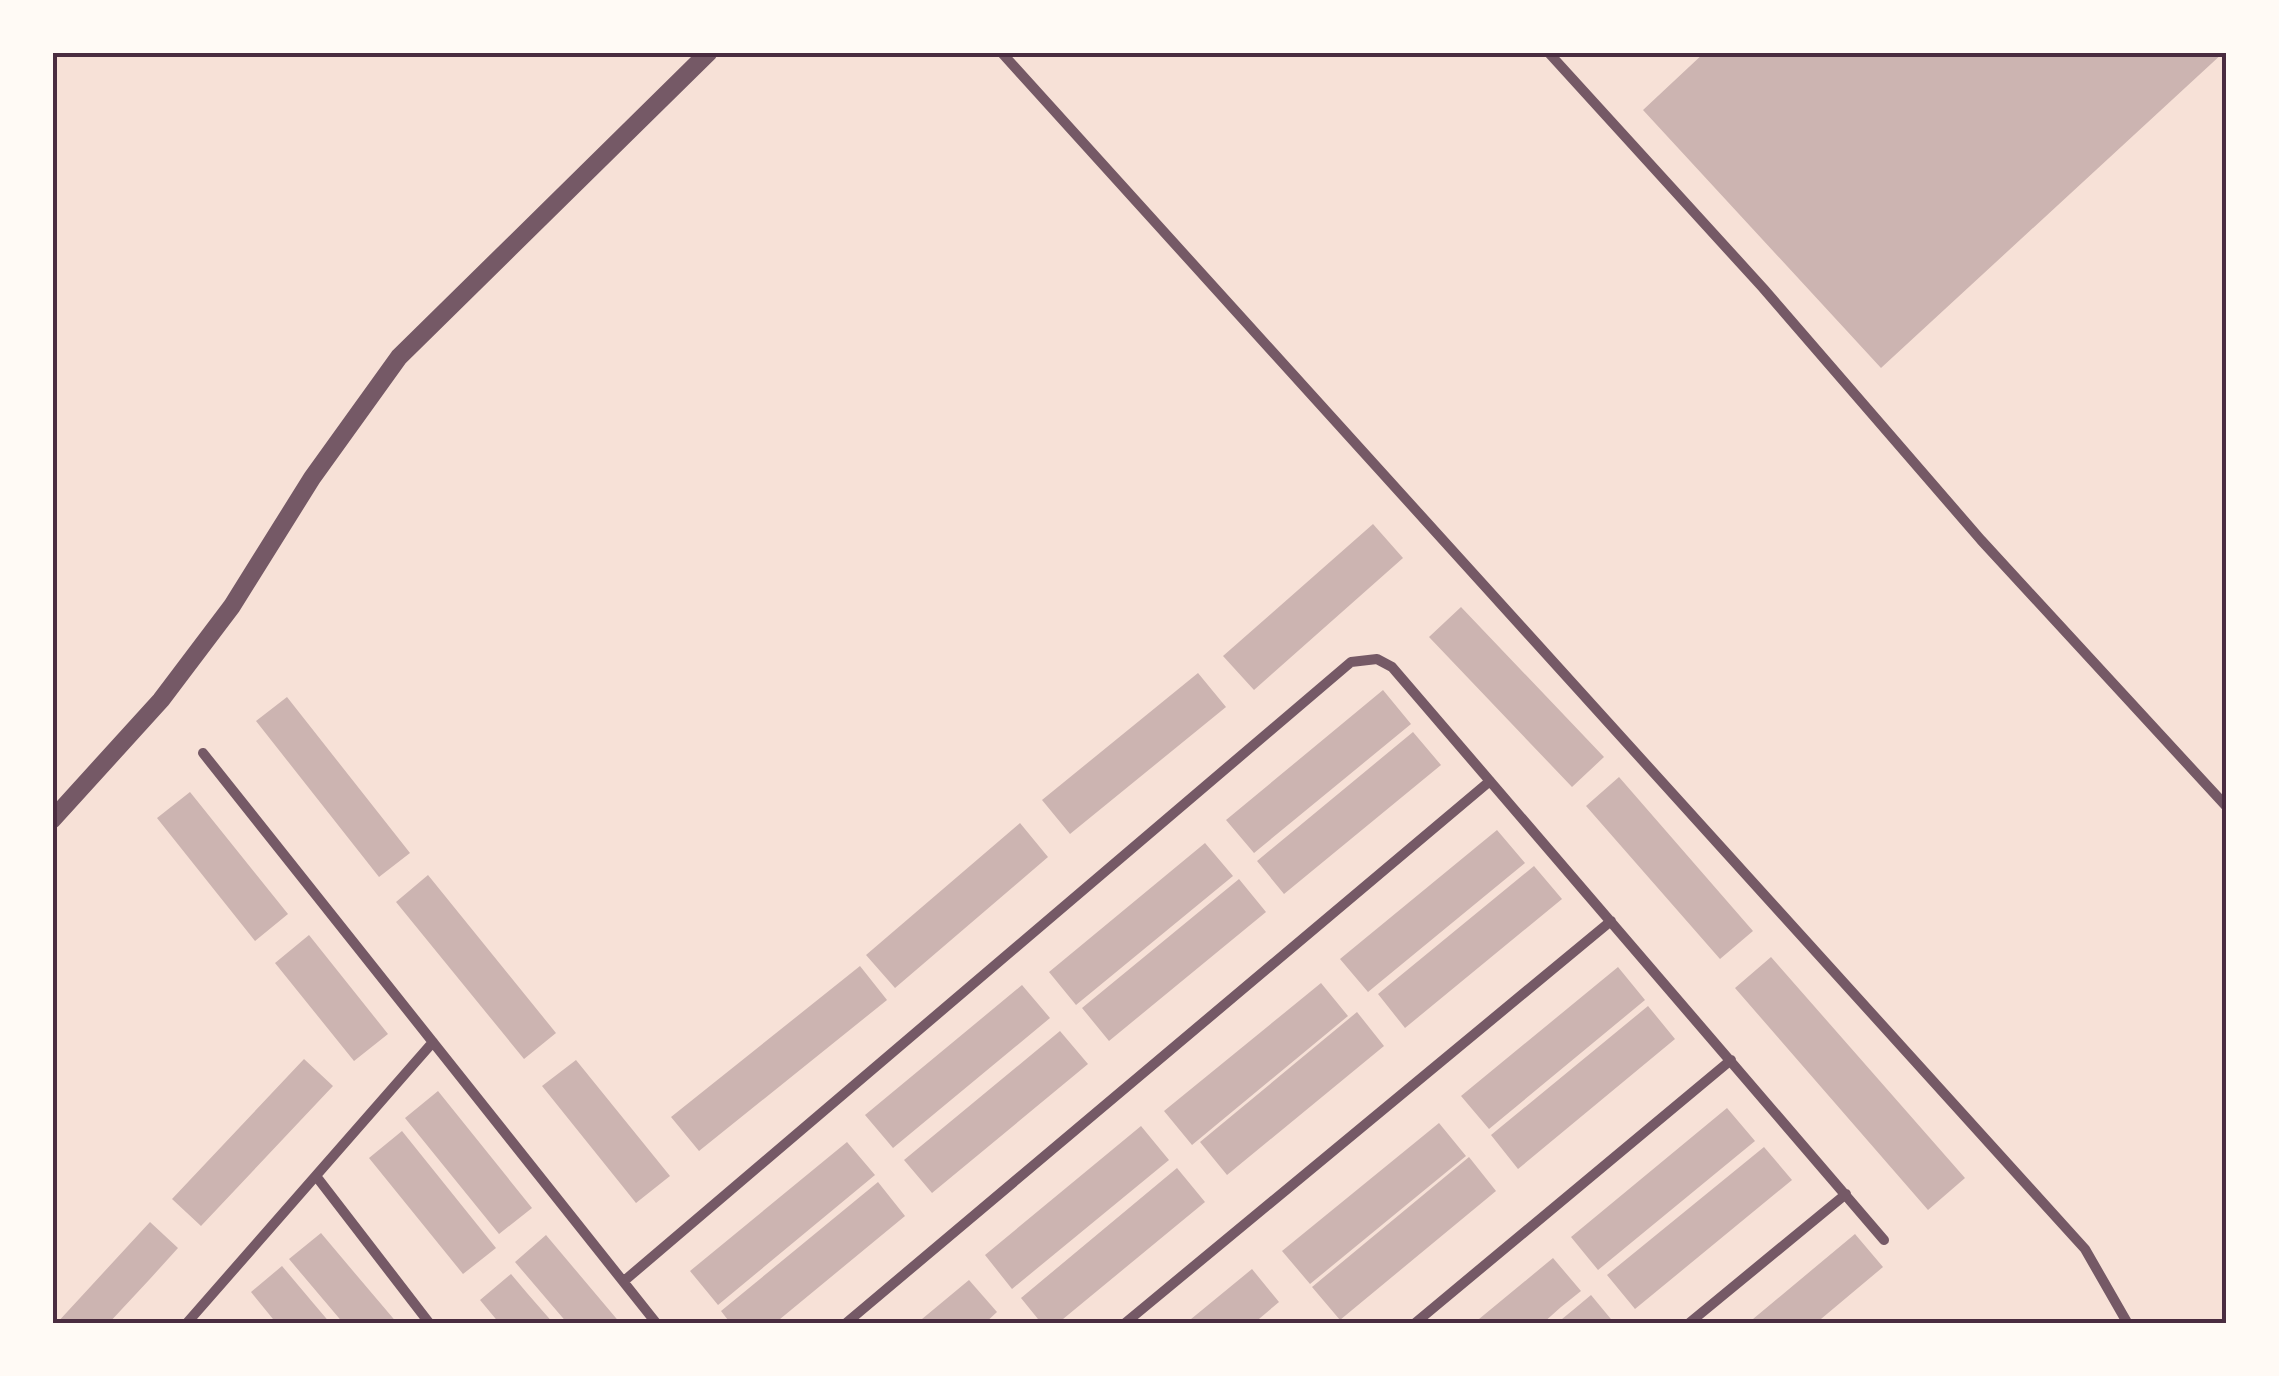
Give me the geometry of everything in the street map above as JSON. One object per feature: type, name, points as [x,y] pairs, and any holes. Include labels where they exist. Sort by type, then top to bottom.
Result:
[{"type":"street","points":[[52,820],[162,700],[232,606],[312,478],[400,357],[709,52]]},
{"type":"street","points":[[1001,52],[2085,1249],[2127,1323]]},
{"type":"street","points":[[1548,52],[1763,288],[1981,540],[2226,806]]},
{"type":"street","points":[[624,1281],[1350,662],[1377,659],[1392,668],[1884,1240]]},
{"type":"street","points":[[204,753],[658,1324]]},
{"type":"street","points":[[845,1324],[1490,781]]},
{"type":"street","points":[[1124,1324],[1611,921]]},
{"type":"street","points":[[186,1324],[433,1042]]},
{"type":"street","points":[[1414,1324],[1731,1060]]},
{"type":"street","points":[[316,1176],[430,1324]]},
{"type":"street","points":[[1688,1324],[1846,1194]]},
{"type":"building","points":[[1705,52],[2224,52],[1881,368],[1643,110]]},
{"type":"building","points":[[1373,524],[1403,558],[1254,690],[1223,656]]},
{"type":"building","points":[[1461,607],[1604,757],[1572,787],[1429,637]]},
{"type":"building","points":[[1198,673],[1226,707],[1070,834],[1042,800]]},
{"type":"building","points":[[1383,690],[1411,724],[1254,853],[1226,820]]},
{"type":"building","points":[[287,697],[410,853],[379,877],[256,721]]},
{"type":"building","points":[[1413,732],[1441,765],[1284,894],[1257,861]]},
{"type":"building","points":[[1619,777],[1753,931],[1720,959],[1586,806]]},
{"type":"building","points":[[190,792],[288,914],[255,941],[157,818]]},
{"type":"building","points":[[1020,823],[1048,857],[895,988],[866,955]]},
{"type":"building","points":[[1497,830],[1525,863],[1368,992],[1340,959]]},
{"type":"building","points":[[1205,843],[1233,876],[1076,1005],[1049,972]]},
{"type":"building","points":[[1534,866],[1562,899],[1405,1028],[1378,994]]},
{"type":"building","points":[[428,875],[556,1033],[524,1059],[396,902]]},
{"type":"building","points":[[1239,879],[1266,912],[1109,1041],[1082,1008]]},
{"type":"building","points":[[309,935],[388,1034],[354,1061],[275,963]]},
{"type":"building","points":[[1771,957],[1965,1178],[1928,1210],[1735,988]]},
{"type":"building","points":[[860,966],[887,1000],[699,1151],[671,1117]]},
{"type":"building","points":[[1618,967],[1645,1000],[1489,1129],[1461,1096]]},
{"type":"building","points":[[1321,983],[1348,1016],[1192,1145],[1164,1111]]},
{"type":"building","points":[[1022,985],[1050,1018],[893,1148],[865,1115]]},
{"type":"building","points":[[1648,1006],[1675,1039],[1518,1169],[1491,1135]]},
{"type":"building","points":[[1357,1012],[1384,1046],[1227,1175],[1200,1142]]},
{"type":"building","points":[[1060,1031],[1088,1064],[932,1193],[904,1160]]},
{"type":"building","points":[[304,1059],[333,1086],[201,1226],[172,1199]]},
{"type":"building","points":[[576,1060],[670,1176],[636,1203],[542,1086]]},
{"type":"building","points":[[438,1091],[532,1208],[499,1234],[405,1118]]},
{"type":"building","points":[[1727,1108],[1755,1141],[1598,1270],[1571,1237]]},
{"type":"building","points":[[1439,1123],[1466,1156],[1310,1284],[1282,1251]]},
{"type":"building","points":[[1141,1126],[1169,1160],[1012,1289],[985,1255]]},
{"type":"building","points":[[402,1131],[496,1248],[463,1274],[369,1158]]},
{"type":"building","points":[[847,1142],[875,1175],[718,1305],[690,1271]]},
{"type":"building","points":[[1764,1147],[1792,1180],[1635,1309],[1607,1275]]},
{"type":"building","points":[[1469,1157],[1496,1191],[1340,1320],[1312,1287]]},
{"type":"building","points":[[1177,1168],[1205,1202],[1057,1324],[1042,1324],[1021,1298]]},
{"type":"building","points":[[878,1182],[905,1216],[774,1324],[731,1324],[721,1311]]},
{"type":"building","points":[[150,1222],[178,1248],[149,1280],[108,1324],[56,1324]]},
{"type":"building","points":[[321,1233],[398,1324],[344,1324],[289,1259]]},
{"type":"building","points":[[1855,1234],[1883,1267],[1815,1324],[1747,1324]]},
{"type":"building","points":[[546,1235],[621,1324],[568,1324],[515,1262]]},
{"type":"building","points":[[1553,1258],[1581,1291],[1542,1324],[1473,1324]]},
{"type":"building","points":[[282,1266],[331,1324],[277,1324],[251,1292]]},
{"type":"building","points":[[1252,1269],[1279,1302],[1253,1324],[1185,1324]]},
{"type":"building","points":[[511,1274],[554,1324],[500,1324],[480,1300]]},
{"type":"building","points":[[969,1280],[997,1312],[984,1324],[916,1324]]},
{"type":"building","points":[[1591,1295],[1615,1324],[1556,1324],[1573,1310]]}]
